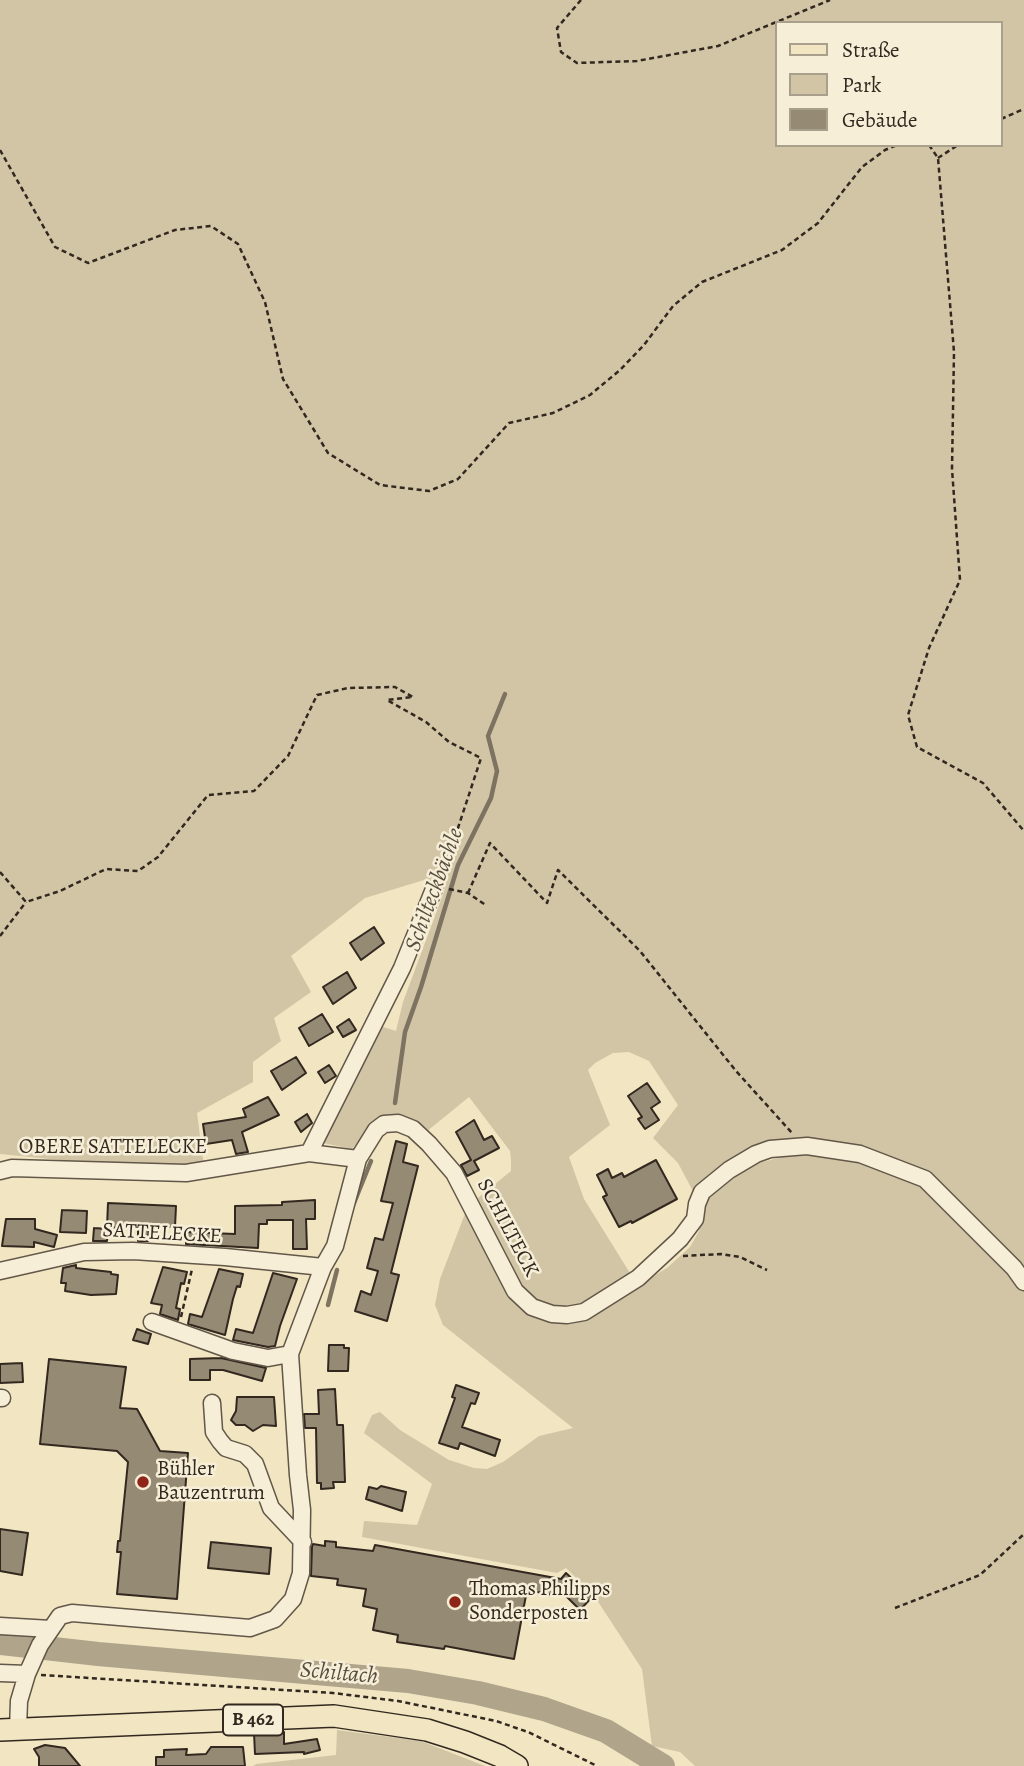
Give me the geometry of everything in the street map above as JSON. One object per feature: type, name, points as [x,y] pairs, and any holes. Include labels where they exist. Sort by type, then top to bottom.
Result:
[{"type":"main road","name":"B 462","points":[[9,1730],[334,1716],[427,1730],[465,1741],[509,1761]]},
{"type":"street","points":[[309,1153],[441,889]]},
{"type":"street","name":"SCHILTECK","points":[[358,1159],[376,1130],[384,1124],[398,1123],[413,1129],[454,1173],[515,1291],[532,1307],[552,1314],[567,1315],[584,1312],[638,1278],[680,1239],[695,1219],[702,1192],[729,1170],[770,1149],[802,1147]]},
{"type":"street","points":[[802,1147],[860,1154],[925,1179],[1014,1268],[1024,1282]]},
{"type":"street","name":"OBERE SATTELECKE","points":[[6,1170],[186,1173],[309,1153],[358,1159]]},
{"type":"street","points":[[9,1730],[30,1668],[60,1616],[72,1613],[250,1628],[275,1619],[293,1599],[301,1573],[303,1542],[290,1354],[342,1226],[358,1159]]},
{"type":"street","name":"SATTELECKE","points":[[0,1271],[84,1252],[133,1251],[324,1267]]},
{"type":"street","points":[[152,1322],[233,1351],[268,1358],[290,1354]]},
{"type":"street","points":[[212,1403],[214,1432],[226,1448],[245,1454],[255,1464],[271,1508],[303,1542]]},
{"type":"street","points":[[0,1626],[51,1629]]},
{"type":"street","points":[[0,1673],[30,1668]]},
{"type":"path","points":[[581,0],[557,28],[561,52],[577,63],[637,61],[718,46],[776,22]]},
{"type":"path","points":[[779,21],[830,0]]},
{"type":"path","points":[[1003,118],[1024,109]]},
{"type":"path","points":[[0,150],[55,247],[88,263],[175,230],[211,226],[238,244],[265,302],[283,379],[328,453],[380,485],[429,491],[458,479],[509,423],[553,413],[590,395],[620,370],[644,345],[673,306],[702,282],[782,250],[818,223],[862,167],[892,147]]},
{"type":"path","points":[[930,147],[938,158],[954,352],[952,469],[960,580],[929,648],[908,715],[917,747],[983,783],[1024,831]]},
{"type":"path","points":[[938,158],[955,147]]},
{"type":"path","points":[[0,936],[26,902],[60,891],[106,869],[138,871],[158,857],[208,795],[254,791],[288,756],[317,695],[348,688],[395,688],[413,697],[387,700],[426,722],[449,742],[481,758],[441,889],[468,893],[487,906]]},
{"type":"path","points":[[468,893],[489,843],[547,902],[558,870],[640,951],[736,1071],[802,1147]]},
{"type":"path","points":[[0,872],[26,902]]},
{"type":"path","points":[[178,1330],[195,1255]]},
{"type":"path","points":[[684,1256],[730,1255],[767,1270]]},
{"type":"path","points":[[895,1608],[979,1575],[1024,1534]]},
{"type":"green space","points":[[0,0],[1024,0],[1024,1766],[695,1766],[680,1752],[652,1746],[642,1669],[593,1594],[566,1568],[557,1573],[362,1537],[364,1521],[417,1525],[432,1484],[364,1433],[372,1415],[380,1412],[400,1430],[449,1460],[487,1469],[503,1462],[539,1436],[573,1428],[443,1325],[435,1305],[440,1279],[468,1206],[507,1286],[519,1301],[547,1319],[568,1317],[598,1310],[667,1268],[690,1247],[699,1231],[704,1213],[700,1204],[717,1185],[747,1166],[782,1157],[773,1144],[751,1153],[728,1165],[695,1195],[678,1163],[653,1138],[678,1105],[649,1061],[629,1052],[613,1053],[595,1063],[588,1070],[610,1125],[569,1157],[584,1199],[633,1278],[599,1300],[575,1309],[541,1306],[522,1292],[473,1202],[511,1171],[511,1160],[510,1151],[469,1097],[426,1132],[413,1124],[398,1120],[375,1121],[352,1149],[323,1143],[325,1128],[377,1025],[396,1031],[403,1002],[445,889],[424,880],[365,898],[291,956],[311,992],[274,1018],[281,1041],[253,1062],[253,1082],[197,1113],[204,1167],[101,1164],[0,1154]]},
{"type":"green space","points":[[337,1730],[421,1741],[485,1766],[253,1766],[336,1755]]},
{"type":"building","points":[[374,927],[384,943],[361,960],[350,943]]},
{"type":"building","points":[[347,972],[356,988],[333,1004],[323,987]]},
{"type":"building","points":[[322,1014],[333,1032],[309,1046],[299,1028]]},
{"type":"building","points":[[349,1019],[356,1030],[343,1037],[337,1027]]},
{"type":"building","points":[[296,1057],[306,1073],[282,1090],[271,1071]]},
{"type":"building","points":[[329,1065],[336,1076],[325,1083],[318,1072]]},
{"type":"building","points":[[647,1083],[660,1102],[651,1108],[659,1120],[645,1129],[638,1119],[642,1117],[628,1096]]},
{"type":"building","points":[[268,1097],[279,1115],[242,1132],[248,1152],[236,1154],[232,1140],[206,1144],[203,1124],[246,1117],[243,1109]]},
{"type":"building","points":[[307,1114],[312,1123],[301,1132],[295,1122]]},
{"type":"building","points":[[474,1120],[484,1140],[492,1136],[499,1148],[474,1161],[479,1170],[467,1176],[461,1165],[471,1160],[456,1132]]},
{"type":"building","points":[[396,1141],[407,1144],[403,1162],[418,1166],[391,1273],[399,1275],[387,1321],[355,1311],[361,1291],[371,1295],[378,1271],[367,1268],[375,1238],[383,1240],[393,1203],[381,1201]]},
{"type":"building","points":[[656,1160],[677,1199],[619,1227],[603,1197],[607,1195],[597,1175],[608,1169],[612,1178],[622,1173],[624,1177]]},
{"type":"building","points":[[315,1200],[315,1219],[306,1219],[307,1249],[293,1249],[293,1220],[267,1220],[267,1224],[259,1224],[258,1248],[186,1244],[186,1232],[235,1234],[235,1206],[282,1205],[282,1202]]},
{"type":"building","points":[[108,1203],[176,1206],[175,1227],[149,1226],[148,1241],[138,1241],[138,1229],[107,1227]]},
{"type":"building","points":[[62,1210],[87,1211],[86,1233],[60,1232]]},
{"type":"building","points":[[6,1219],[35,1219],[35,1229],[57,1235],[54,1247],[34,1242],[34,1247],[2,1246]]},
{"type":"building","points":[[94,1228],[108,1229],[107,1241],[93,1241]]},
{"type":"building","points":[[76,1265],[76,1268],[118,1275],[116,1294],[91,1295],[65,1291],[66,1283],[61,1283],[63,1268]]},
{"type":"building","points":[[163,1267],[187,1272],[184,1284],[181,1283],[176,1308],[180,1309],[178,1320],[160,1314],[162,1305],[151,1303]]},
{"type":"building","points":[[219,1269],[243,1274],[233,1299],[225,1335],[188,1324],[190,1314],[202,1317]]},
{"type":"building","points":[[273,1273],[297,1279],[275,1346],[233,1340],[236,1329],[253,1333]]},
{"type":"building","points":[[137,1329],[151,1334],[148,1344],[133,1340]]},
{"type":"building","points":[[329,1345],[344,1345],[344,1348],[349,1348],[348,1371],[328,1371]]},
{"type":"building","points":[[221,1358],[266,1368],[262,1381],[223,1370],[210,1370],[210,1380],[190,1380],[190,1359]]},
{"type":"building","points":[[49,1359],[126,1367],[120,1408],[137,1409],[160,1451],[188,1453],[177,1599],[117,1594],[121,1552],[117,1552],[128,1462],[117,1451],[40,1444]]},
{"type":"building","points":[[22,1363],[23,1382],[0,1383],[0,1364]]},
{"type":"building","points":[[456,1385],[479,1393],[475,1404],[471,1403],[462,1427],[500,1440],[495,1456],[460,1443],[458,1449],[439,1443],[455,1398],[452,1397]]},
{"type":"building","points":[[335,1389],[337,1425],[343,1425],[345,1482],[333,1482],[334,1488],[321,1489],[321,1483],[317,1483],[316,1428],[305,1428],[304,1414],[319,1414],[318,1390]]},
{"type":"building","points":[[237,1397],[274,1397],[276,1426],[263,1425],[253,1431],[245,1425],[236,1425],[231,1420],[236,1411]]},
{"type":"building","points":[[381,1486],[406,1492],[402,1511],[366,1499],[369,1487],[377,1489]]},
{"type":"building","points":[[0,1529],[28,1533],[22,1575],[0,1571]]},
{"type":"building","points":[[325,1541],[336,1542],[336,1547],[373,1551],[375,1545],[561,1579],[566,1573],[592,1597],[580,1610],[555,1585],[553,1595],[527,1590],[514,1659],[445,1646],[444,1649],[397,1642],[398,1635],[373,1630],[377,1609],[363,1606],[366,1589],[337,1585],[338,1579],[311,1576],[313,1544],[325,1546]]},
{"type":"building","points":[[211,1542],[271,1548],[269,1574],[208,1568]]},
{"type":"building","points":[[284,1732],[284,1744],[317,1739],[320,1750],[304,1754],[255,1754],[254,1733]]},
{"type":"building","points":[[45,1745],[65,1748],[80,1766],[39,1766],[39,1757],[34,1749]]},
{"type":"building","points":[[211,1747],[243,1747],[245,1766],[156,1766],[156,1757],[164,1757],[164,1750],[187,1749],[186,1755],[206,1754]]},
{"type":"waterway","name":"Schilteckbächle","points":[[395,1103],[405,1032],[458,865],[491,798],[497,771],[488,736],[505,694]]},
{"type":"waterway","name":"Schilteckbächle","points":[[354,1203],[371,1161]]},
{"type":"waterway","name":"Schilteckbächle","points":[[328,1305],[337,1270]]},
{"type":"waterway","name":"Schiltach","points":[[0,1643],[408,1681],[478,1693],[544,1709],[606,1731],[663,1766]]},
{"type":"place","name":"Bühler Bauzentrum","points":[[143,1482]]},
{"type":"place","name":"Thomas Philipps Sonderposten","points":[[455,1602]]}]
